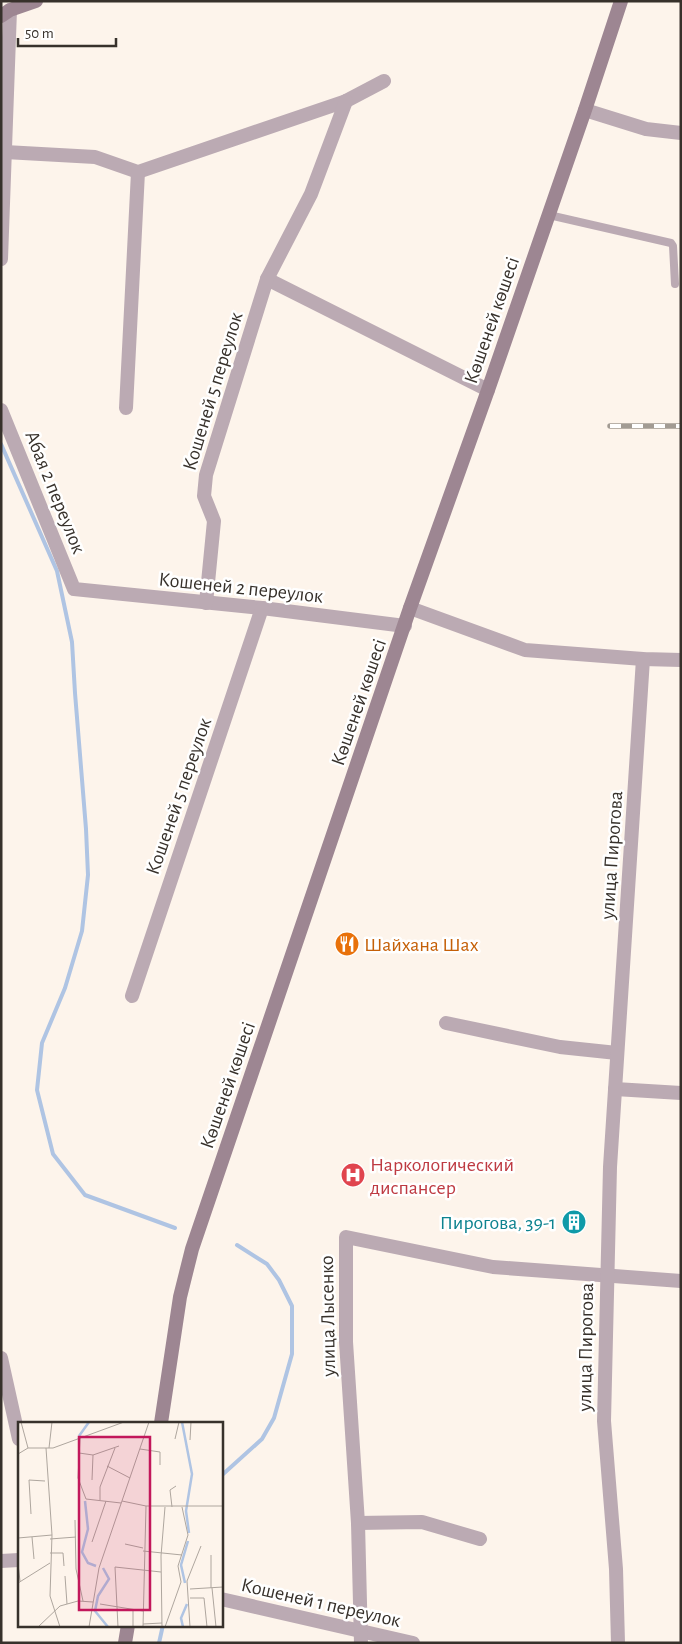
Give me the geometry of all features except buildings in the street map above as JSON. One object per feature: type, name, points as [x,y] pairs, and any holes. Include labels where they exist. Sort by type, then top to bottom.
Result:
[{"type":"main road","points":[[6,13],[36,1]]},
{"type":"main road","name":"Көшеней көшесі","points":[[161,1422],[180,1297],[192,1249],[410,608],[549,215],[621,1]]},
{"type":"main road","points":[[125,1643],[128,1626]]},
{"type":"street","points":[[1,259],[5,152],[6,13]]},
{"type":"street","points":[[5,152],[95,156],[138,172],[346,101],[384,81]]},
{"type":"street","name":"Кошеней 5 переулок","points":[[206,603],[214,521],[204,496],[206,475],[267,279],[311,194],[346,101]]},
{"type":"street","points":[[585,110],[646,129],[681,133]]},
{"type":"street","points":[[126,408],[138,172]]},
{"type":"street","points":[[267,279],[488,390]]},
{"type":"street","name":"Абая 2 переулок","points":[[1,410],[74,589]]},
{"type":"street","name":"Кошеней 2 переулок","points":[[74,589],[262,608],[405,626]]},
{"type":"street","name":"Кошеней 5 переулок","points":[[132,996],[262,608]]},
{"type":"street","points":[[410,608],[525,650],[643,660],[681,660]]},
{"type":"street","name":"улица Пирогова","points":[[618,1643],[616,1569],[604,1421],[607,1276],[610,1167],[643,660]]},
{"type":"street","points":[[446,1023],[560,1047],[617,1053]]},
{"type":"street","points":[[615,1089],[681,1093]]},
{"type":"street","name":"улица Лысенко","points":[[360,1637],[358,1523],[346,1342],[346,1237],[493,1267],[681,1281]]},
{"type":"street","points":[[1,1358],[18,1434]]},
{"type":"street","points":[[358,1523],[422,1522],[480,1540]]},
{"type":"street","points":[[1,1561],[18,1560]]},
{"type":"street","name":"Кошеней 1 переулок","points":[[222,1599],[360,1637],[413,1643]]},
{"type":"lane","points":[[549,215],[667,241],[673,246],[675,284]]},
{"type":"waterway","points":[[1,444],[57,571],[72,642],[86,829],[88,875],[82,931],[65,988],[42,1043],[37,1090],[53,1154],[85,1195],[175,1228]]},
{"type":"waterway","points":[[222,1475],[262,1439],[274,1418],[292,1354],[292,1306],[279,1280],[267,1264],[237,1245]]},
{"type":"waterway","points":[[159,1643],[163,1626]]},
{"type":"railway","points":[[610,426],[681,426]]},
{"type":"place","name":"Шайхана Шах","points":[[347,944]]},
{"type":"place","name":"Наркологический диспансер","points":[[353,1175]]},
{"type":"place","name":"Пирогова, 39-1","points":[[574,1222]]}]
